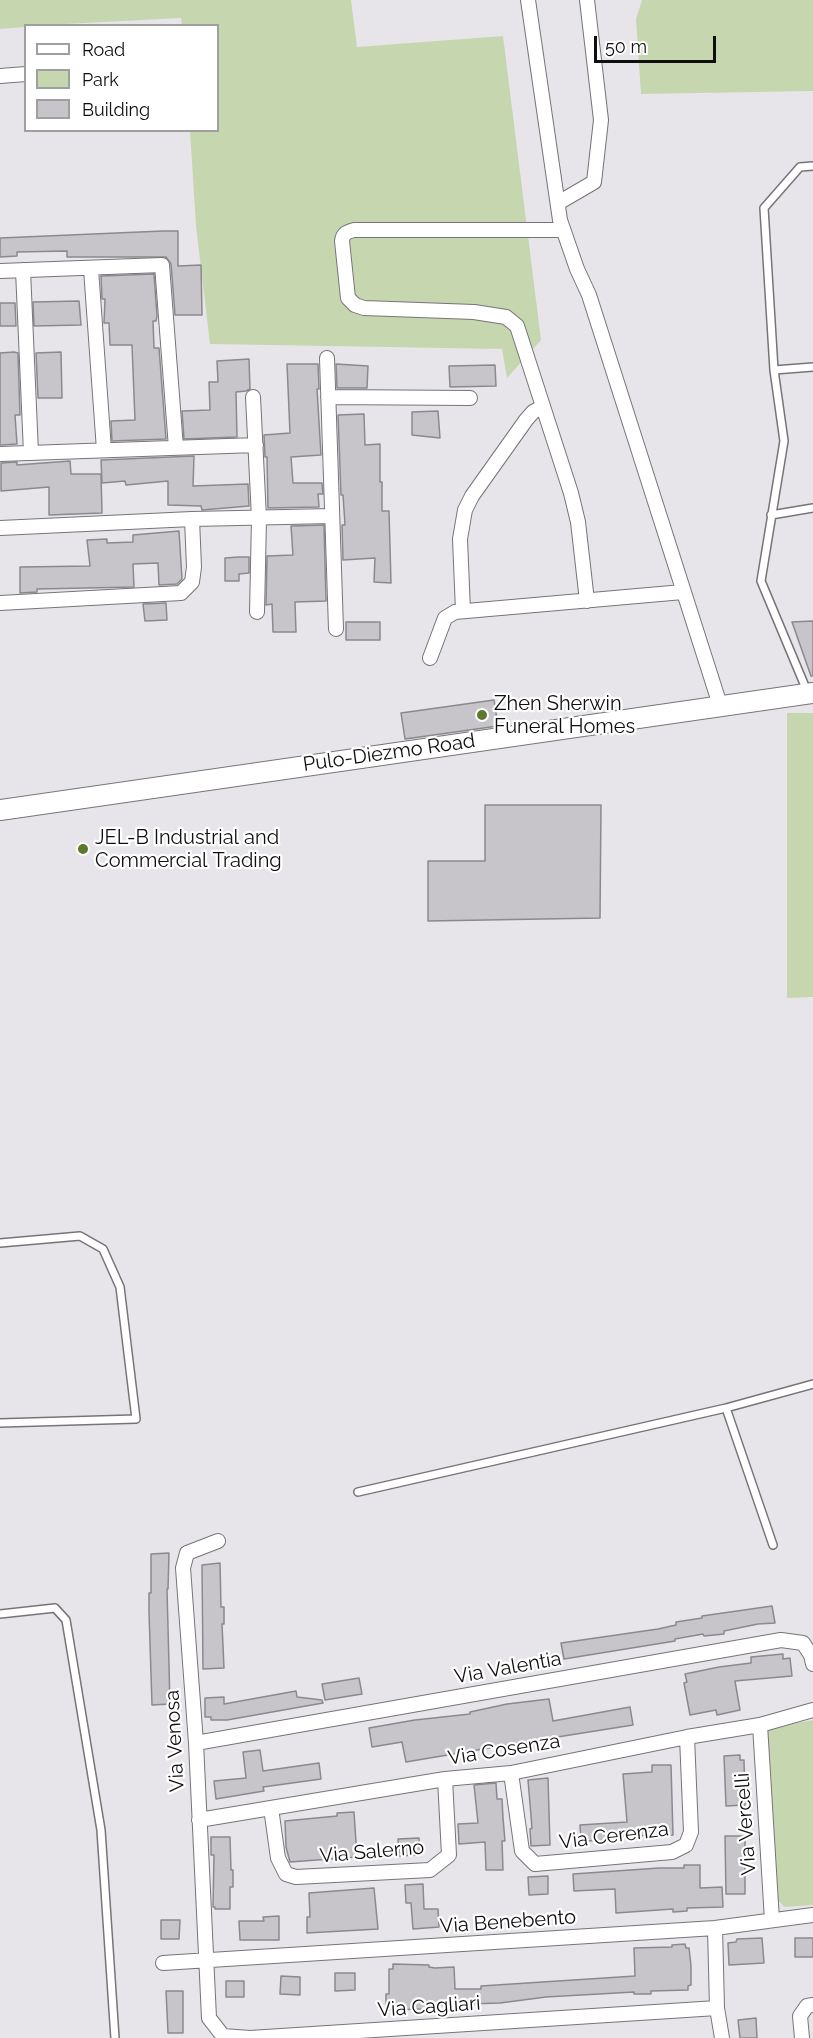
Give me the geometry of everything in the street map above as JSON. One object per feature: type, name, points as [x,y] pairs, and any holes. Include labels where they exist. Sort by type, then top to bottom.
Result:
[{"type":"main road","name":"Pulo-Diezmo Road","points":[[0,810],[810,693]]},
{"type":"street","points":[[528,0],[563,230],[589,295],[720,705]]},
{"type":"street","points":[[558,203],[594,182],[601,120],[587,0]]},
{"type":"street","points":[[0,76],[24,74]]},
{"type":"street","points":[[563,230],[354,230],[347,231],[342,241],[348,298],[355,305],[364,308],[474,312],[506,317],[518,326],[542,407],[572,493],[578,522],[587,601]]},
{"type":"street","points":[[0,271],[162,265],[176,448]]},
{"type":"street","points":[[91,269],[104,450]]},
{"type":"street","points":[[23,270],[31,453]]},
{"type":"street","points":[[327,358],[336,629]]},
{"type":"street","points":[[253,397],[259,518],[256,612]]},
{"type":"street","points":[[328,397],[470,398]]},
{"type":"street","points":[[463,611],[460,539],[465,510],[472,496],[526,420],[542,407]]},
{"type":"street","points":[[0,454],[256,445]]},
{"type":"street","points":[[0,528],[192,519],[332,516]]},
{"type":"street","points":[[0,603],[181,593],[192,582],[194,567],[192,519]]},
{"type":"street","points":[[430,658],[445,618],[450,614],[683,592]]},
{"type":"street","name":"Via Venosa","points":[[205,1962],[196,1743],[183,1568],[187,1553],[218,1540]]},
{"type":"street","name":"Via Valentia","points":[[196,1743],[781,1640],[803,1644],[811,1655],[813,1665]]},
{"type":"street","name":"Via Cosenza","points":[[199,1820],[445,1779],[510,1773],[687,1737],[760,1725],[813,1710]]},
{"type":"street","name":"Via Vercelli","points":[[760,1725],[772,1920]]},
{"type":"street","name":"Via Cerenza","points":[[510,1773],[522,1851],[536,1864],[672,1852],[686,1845],[691,1832],[687,1737]]},
{"type":"street","name":"Via Salerno","points":[[272,1808],[278,1858],[286,1874],[296,1877],[430,1870],[449,1855],[445,1779]]},
{"type":"street","name":"Via Benebento","points":[[163,1963],[715,1929],[813,1916]]},
{"type":"street","points":[[715,1929],[717,2008],[722,2038]]},
{"type":"street","name":"Via Cagliari","points":[[205,1962],[209,2018],[223,2036],[250,2038],[717,2008]]},
{"type":"street","points":[[802,2038],[800,2016],[807,2006],[813,2005]]},
{"type":"lane","points":[[810,693],[761,581],[784,441],[774,370],[764,208],[800,167],[813,166]]},
{"type":"lane","points":[[774,370],[813,367]]},
{"type":"lane","points":[[771,515],[813,508]]},
{"type":"lane","points":[[0,1243],[80,1236],[103,1249],[120,1287],[136,1419],[0,1423]]},
{"type":"lane","points":[[357,1492],[726,1408],[813,1384]]},
{"type":"lane","points":[[726,1408],[773,1545]]},
{"type":"lane","points":[[0,1614],[55,1608],[66,1620],[101,1830],[115,2038]]},
{"type":"green space","points":[[0,0],[351,0],[357,47],[503,36],[541,340],[507,378],[502,349],[210,344],[196,226],[190,132],[219,132],[219,24],[182,24],[181,18],[24,24],[24,27],[0,29]]},
{"type":"green space","points":[[642,0],[813,0],[813,91],[641,94],[636,19]]},
{"type":"green space","points":[[787,713],[813,713],[813,997],[787,998]]},
{"type":"green space","points":[[813,1720],[813,1905],[784,1907],[777,1899],[766,1729]]},
{"type":"building","points":[[178,231],[178,266],[201,265],[202,315],[175,315],[171,264],[166,257],[67,257],[67,251],[17,252],[17,256],[0,257],[0,238]]},
{"type":"building","points":[[154,274],[157,316],[156,321],[153,321],[154,348],[159,348],[166,439],[112,441],[111,421],[135,420],[132,345],[110,345],[109,323],[104,323],[105,299],[102,299],[101,276]]},
{"type":"building","points":[[79,301],[81,325],[34,326],[33,302]]},
{"type":"building","points":[[0,303],[15,303],[16,326],[0,326]]},
{"type":"building","points":[[61,352],[62,398],[38,398],[36,353]]},
{"type":"building","points":[[0,353],[18,353],[20,415],[15,415],[17,444],[0,445]]},
{"type":"building","points":[[249,359],[250,389],[236,392],[237,437],[184,439],[182,411],[210,410],[209,382],[218,382],[217,361]]},
{"type":"building","points":[[287,364],[318,364],[319,389],[317,389],[321,455],[291,457],[293,483],[322,483],[323,494],[318,494],[319,507],[268,508],[264,435],[290,433]]},
{"type":"building","points":[[336,364],[368,366],[367,388],[337,388]]},
{"type":"building","points":[[495,365],[496,386],[450,387],[449,366]]},
{"type":"building","points":[[438,411],[440,438],[412,435],[412,412]]},
{"type":"building","points":[[364,414],[365,445],[380,444],[382,511],[389,511],[391,583],[374,582],[375,558],[343,560],[342,525],[345,525],[343,495],[341,495],[338,415]]},
{"type":"building","points":[[194,456],[193,486],[248,484],[249,506],[202,510],[201,506],[168,505],[168,481],[126,485],[125,481],[102,483],[101,460]]},
{"type":"building","points":[[70,461],[71,474],[101,474],[102,513],[49,515],[49,487],[1,491],[1,463],[17,462],[17,465]]},
{"type":"building","points":[[324,525],[326,601],[295,602],[296,632],[273,632],[272,604],[266,605],[267,556],[293,555],[291,526]]},
{"type":"building","points":[[179,531],[182,579],[177,584],[159,585],[158,563],[133,564],[134,587],[37,589],[37,592],[20,593],[20,567],[90,566],[87,540],[107,539],[107,543],[133,542],[133,535]]},
{"type":"building","points":[[249,557],[249,573],[239,574],[239,581],[225,581],[225,558]]},
{"type":"building","points":[[166,603],[167,620],[145,621],[143,604]]},
{"type":"building","points":[[813,621],[813,676],[811,676],[792,622]]},
{"type":"building","points":[[346,622],[380,622],[380,640],[346,640]]},
{"type":"building","points":[[494,700],[498,726],[405,739],[401,713]]},
{"type":"building","points":[[485,805],[601,805],[600,918],[428,921],[428,861],[485,861]]},
{"type":"building","points":[[169,1553],[167,1589],[170,1704],[152,1705],[149,1612],[151,1554]]},
{"type":"building","points":[[220,1563],[221,1607],[224,1607],[224,1624],[222,1624],[224,1668],[203,1669],[202,1565]]},
{"type":"building","points":[[772,1606],[775,1623],[724,1631],[724,1634],[704,1636],[703,1634],[675,1639],[675,1641],[564,1659],[561,1643],[658,1629],[676,1625],[676,1622],[702,1618],[702,1616]]},
{"type":"building","points":[[783,1654],[783,1659],[790,1658],[792,1676],[735,1681],[740,1710],[717,1715],[716,1710],[690,1715],[684,1683],[687,1682],[685,1674],[751,1663],[751,1657]]},
{"type":"building","points":[[359,1678],[362,1694],[325,1700],[322,1684]]},
{"type":"building","points":[[296,1691],[297,1697],[322,1700],[323,1703],[227,1720],[211,1720],[211,1717],[205,1717],[205,1698],[224,1697],[224,1704]]},
{"type":"building","points":[[549,1699],[553,1721],[630,1707],[633,1725],[406,1762],[402,1742],[372,1747],[369,1728],[470,1714],[470,1712],[507,1704]]},
{"type":"building","points":[[260,1750],[263,1771],[319,1763],[321,1779],[263,1787],[264,1791],[216,1799],[214,1781],[246,1778],[243,1752]]},
{"type":"building","points":[[740,1755],[740,1760],[744,1760],[745,1805],[726,1806],[724,1756]]},
{"type":"building","points":[[652,1765],[671,1765],[673,1835],[621,1836],[621,1840],[581,1841],[580,1825],[627,1822],[623,1774],[652,1772]]},
{"type":"building","points":[[548,1778],[550,1845],[531,1846],[530,1829],[532,1828],[528,1780]]},
{"type":"building","points":[[496,1783],[497,1799],[502,1799],[505,1841],[502,1841],[503,1870],[486,1870],[485,1842],[459,1844],[458,1824],[478,1823],[474,1785]]},
{"type":"building","points":[[354,1812],[357,1857],[290,1862],[286,1847],[285,1821]]},
{"type":"building","points":[[725,1836],[745,1836],[745,1894],[726,1894]]},
{"type":"building","points":[[211,1837],[230,1837],[233,1887],[230,1887],[230,1909],[213,1907],[214,1855],[211,1855]]},
{"type":"building","points":[[419,1838],[420,1855],[399,1856],[398,1839]]},
{"type":"building","points":[[684,1865],[700,1865],[700,1888],[722,1887],[723,1907],[687,1908],[687,1911],[673,1912],[673,1909],[616,1913],[615,1889],[574,1891],[573,1874],[684,1868]]},
{"type":"building","points":[[548,1876],[548,1894],[529,1895],[528,1877]]},
{"type":"building","points":[[423,1884],[424,1909],[438,1909],[439,1927],[413,1929],[411,1903],[406,1903],[405,1885]]},
{"type":"building","points":[[374,1888],[378,1929],[307,1933],[307,1917],[310,1917],[309,1893]]},
{"type":"building","points":[[279,1916],[279,1940],[240,1940],[239,1921],[264,1921],[263,1917]]},
{"type":"building","points":[[161,1920],[180,1920],[179,1939],[161,1939]]},
{"type":"building","points":[[762,1938],[764,1963],[729,1965],[728,1943],[736,1942],[737,1939]]},
{"type":"building","points":[[795,1938],[813,1938],[813,1957],[795,1957]]},
{"type":"building","points":[[685,1944],[686,1948],[689,1948],[691,1966],[691,1985],[688,1986],[688,1990],[651,1991],[651,1994],[634,1994],[634,1992],[546,1997],[500,2003],[436,2005],[436,2008],[386,2010],[386,1994],[389,1994],[389,1969],[393,1969],[393,1964],[429,1965],[435,1968],[454,1967],[455,1989],[481,1989],[481,1986],[635,1976],[634,1948],[672,1947],[672,1945]]},
{"type":"building","points":[[335,1973],[355,1973],[355,1990],[335,1991]]},
{"type":"building","points":[[281,1976],[300,1977],[300,1995],[280,1994]]},
{"type":"building","points":[[226,1981],[244,1981],[244,1997],[226,1997]]},
{"type":"building","points":[[166,1991],[183,1991],[183,2033],[168,2033]]},
{"type":"building","points":[[756,2018],[757,2038],[740,2038],[738,2020]]},
{"type":"place","name":"Zhen Sherwin Funeral Homes","points":[[482,715]]},
{"type":"place","name":"JEL-B Industrial and Commercial Trading","points":[[83,849]]}]
